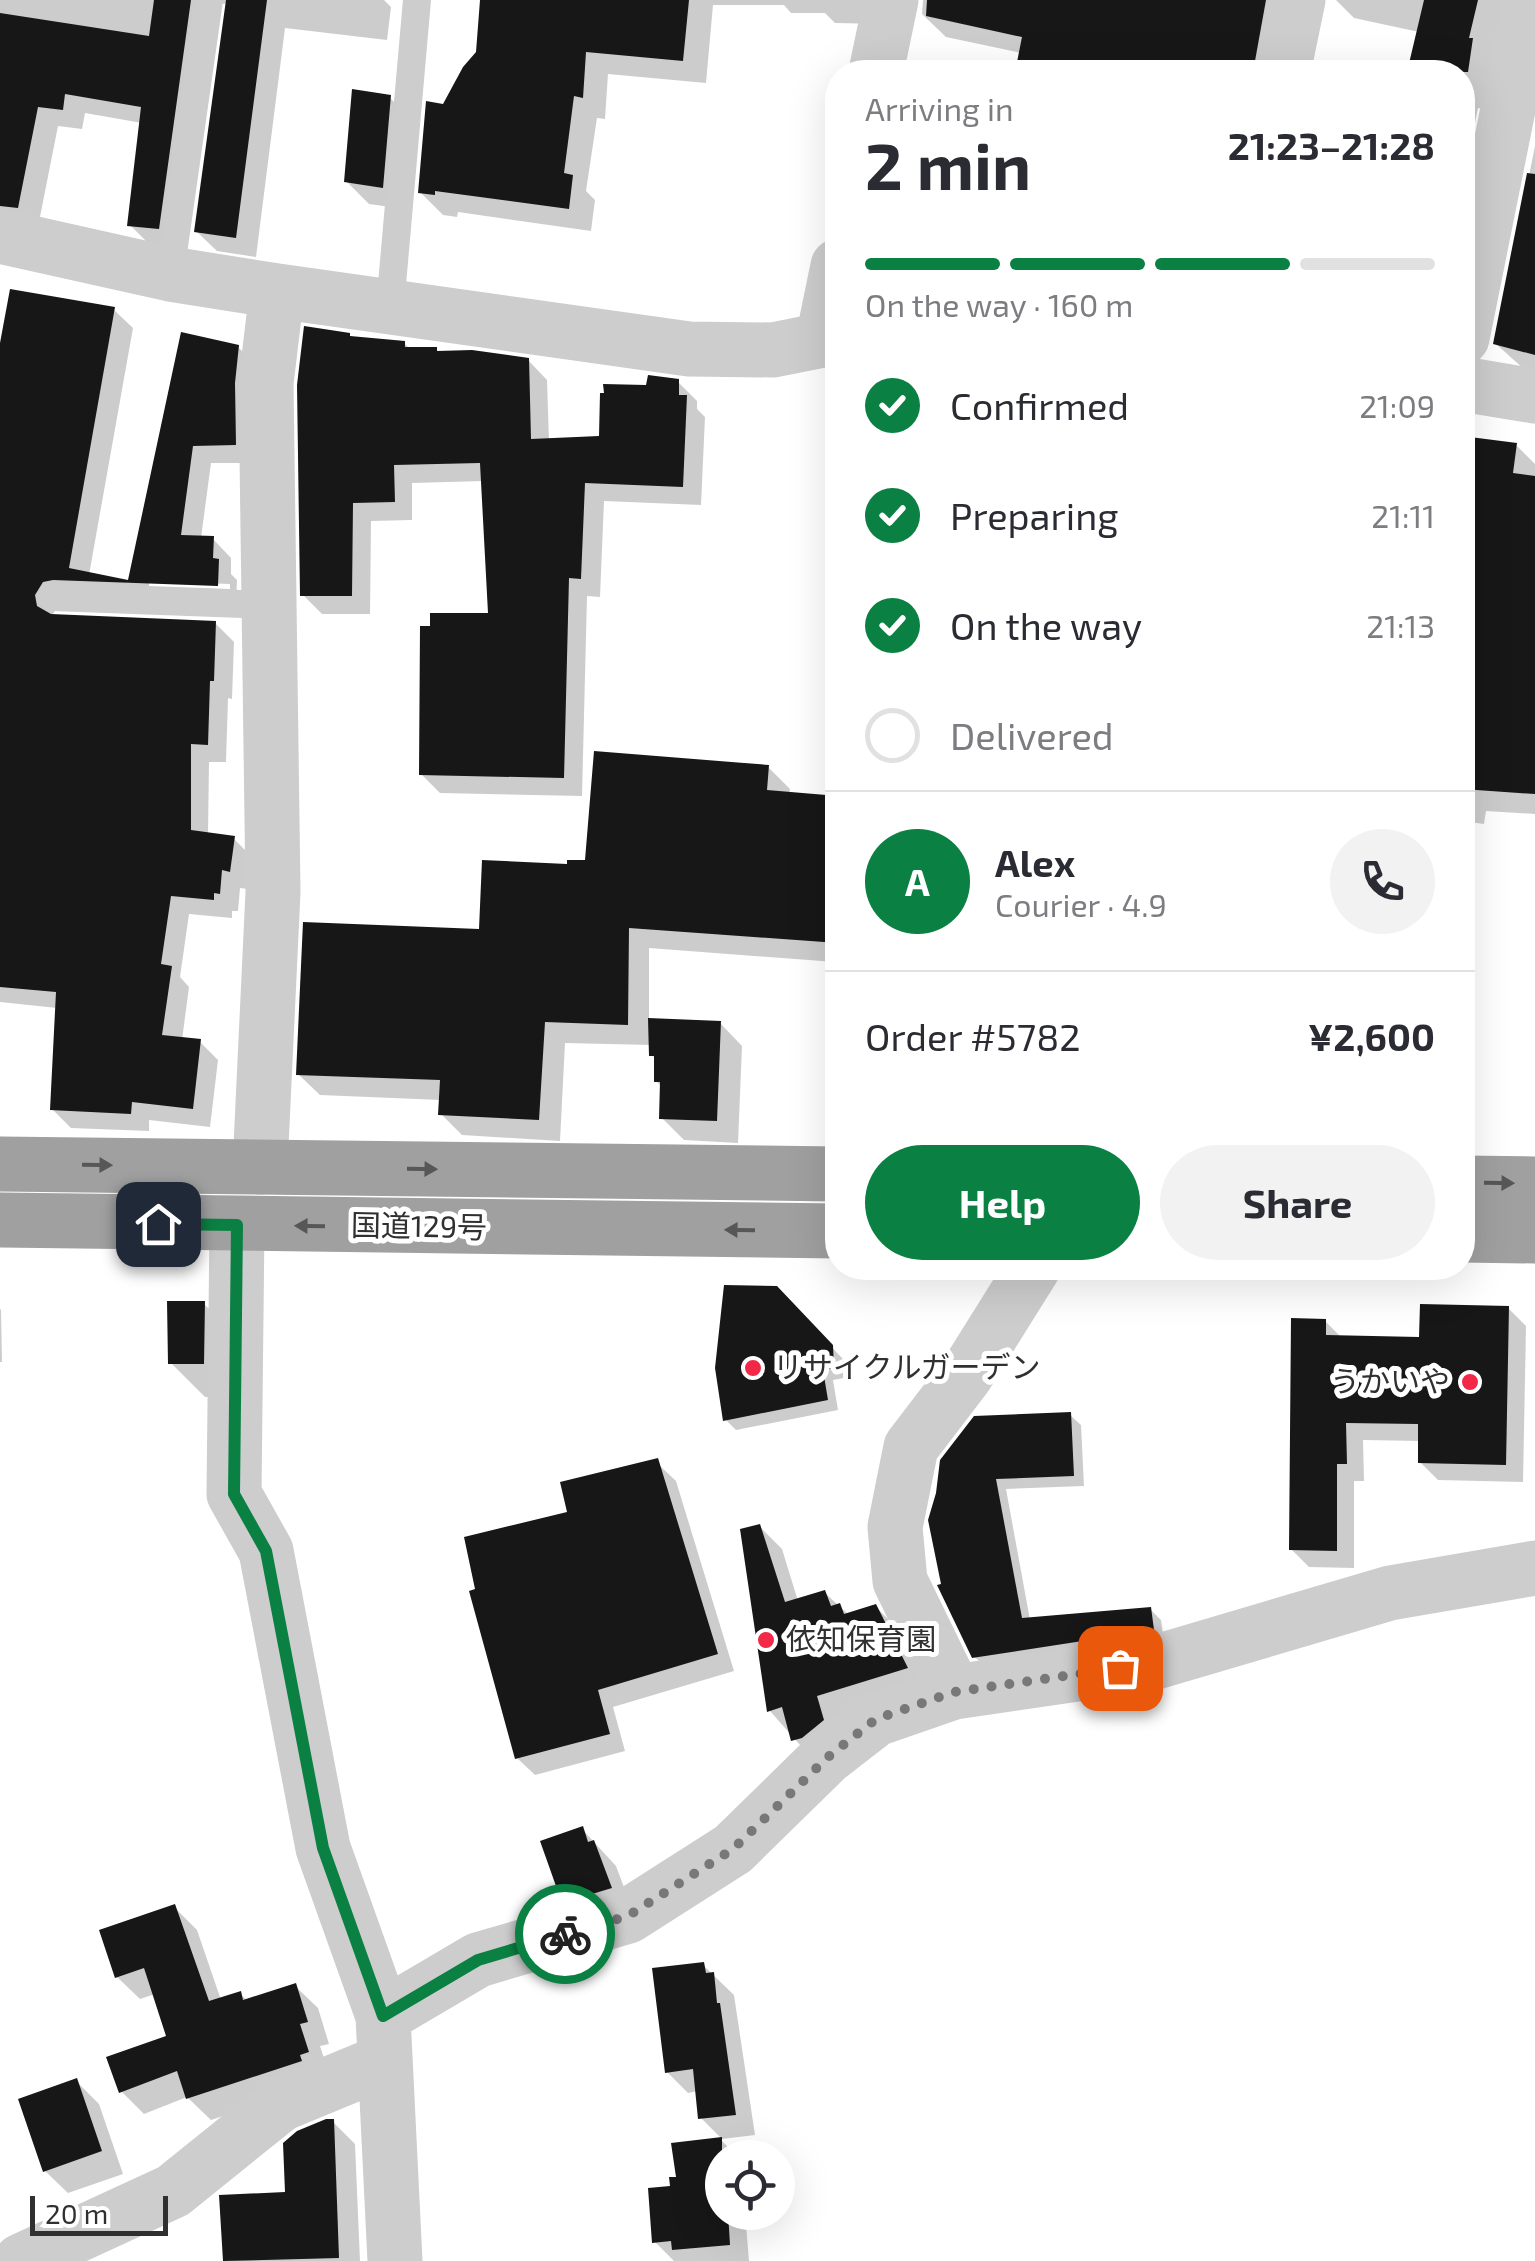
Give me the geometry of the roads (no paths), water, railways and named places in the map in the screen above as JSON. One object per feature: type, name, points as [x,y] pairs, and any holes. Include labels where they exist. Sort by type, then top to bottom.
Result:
[{"type":"highway","name":"国道129号","points":[[0,1164],[825,1174]]},
{"type":"highway","points":[[1475,1183],[1535,1184]]},
{"type":"highway","name":"国道129号","points":[[0,1220],[825,1231]]},
{"type":"highway","points":[[1475,1236],[1535,1236]]},
{"type":"street","points":[[878,60],[891,0]]},
{"type":"street","points":[[1286,60],[1298,0]]},
{"type":"street","points":[[1475,273],[1530,0]]},
{"type":"street","points":[[0,236],[170,274],[277,292],[688,349],[772,350],[825,339]]},
{"type":"street","points":[[260,1167],[272,892],[266,384],[277,292]]},
{"type":"street","points":[[1475,386],[1535,396]]},
{"type":"street","points":[[237,1225],[234,1494],[266,1551],[323,1848],[384,2038],[395,2261]]},
{"type":"street","points":[[954,1692],[900,1581],[895,1527],[911,1447],[966,1375],[1025,1280]]},
{"type":"street","points":[[21,2261],[172,2192],[281,2104],[384,2038],[478,1960],[628,1916],[733,1849],[828,1757],[876,1719],[954,1692],[1153,1663],[1390,1594],[1535,1568]]},
{"type":"lane","points":[[170,274],[209,0]]},
{"type":"lane","points":[[390,308],[417,0]]},
{"type":"lane","points":[[52,597],[268,605]]},
{"type":"place","name":"リサイクルガーデン","points":[[753,1368]]},
{"type":"place","name":"うかいや","points":[[1470,1382]]},
{"type":"place","name":"依知保育園","points":[[766,1640]]}]
